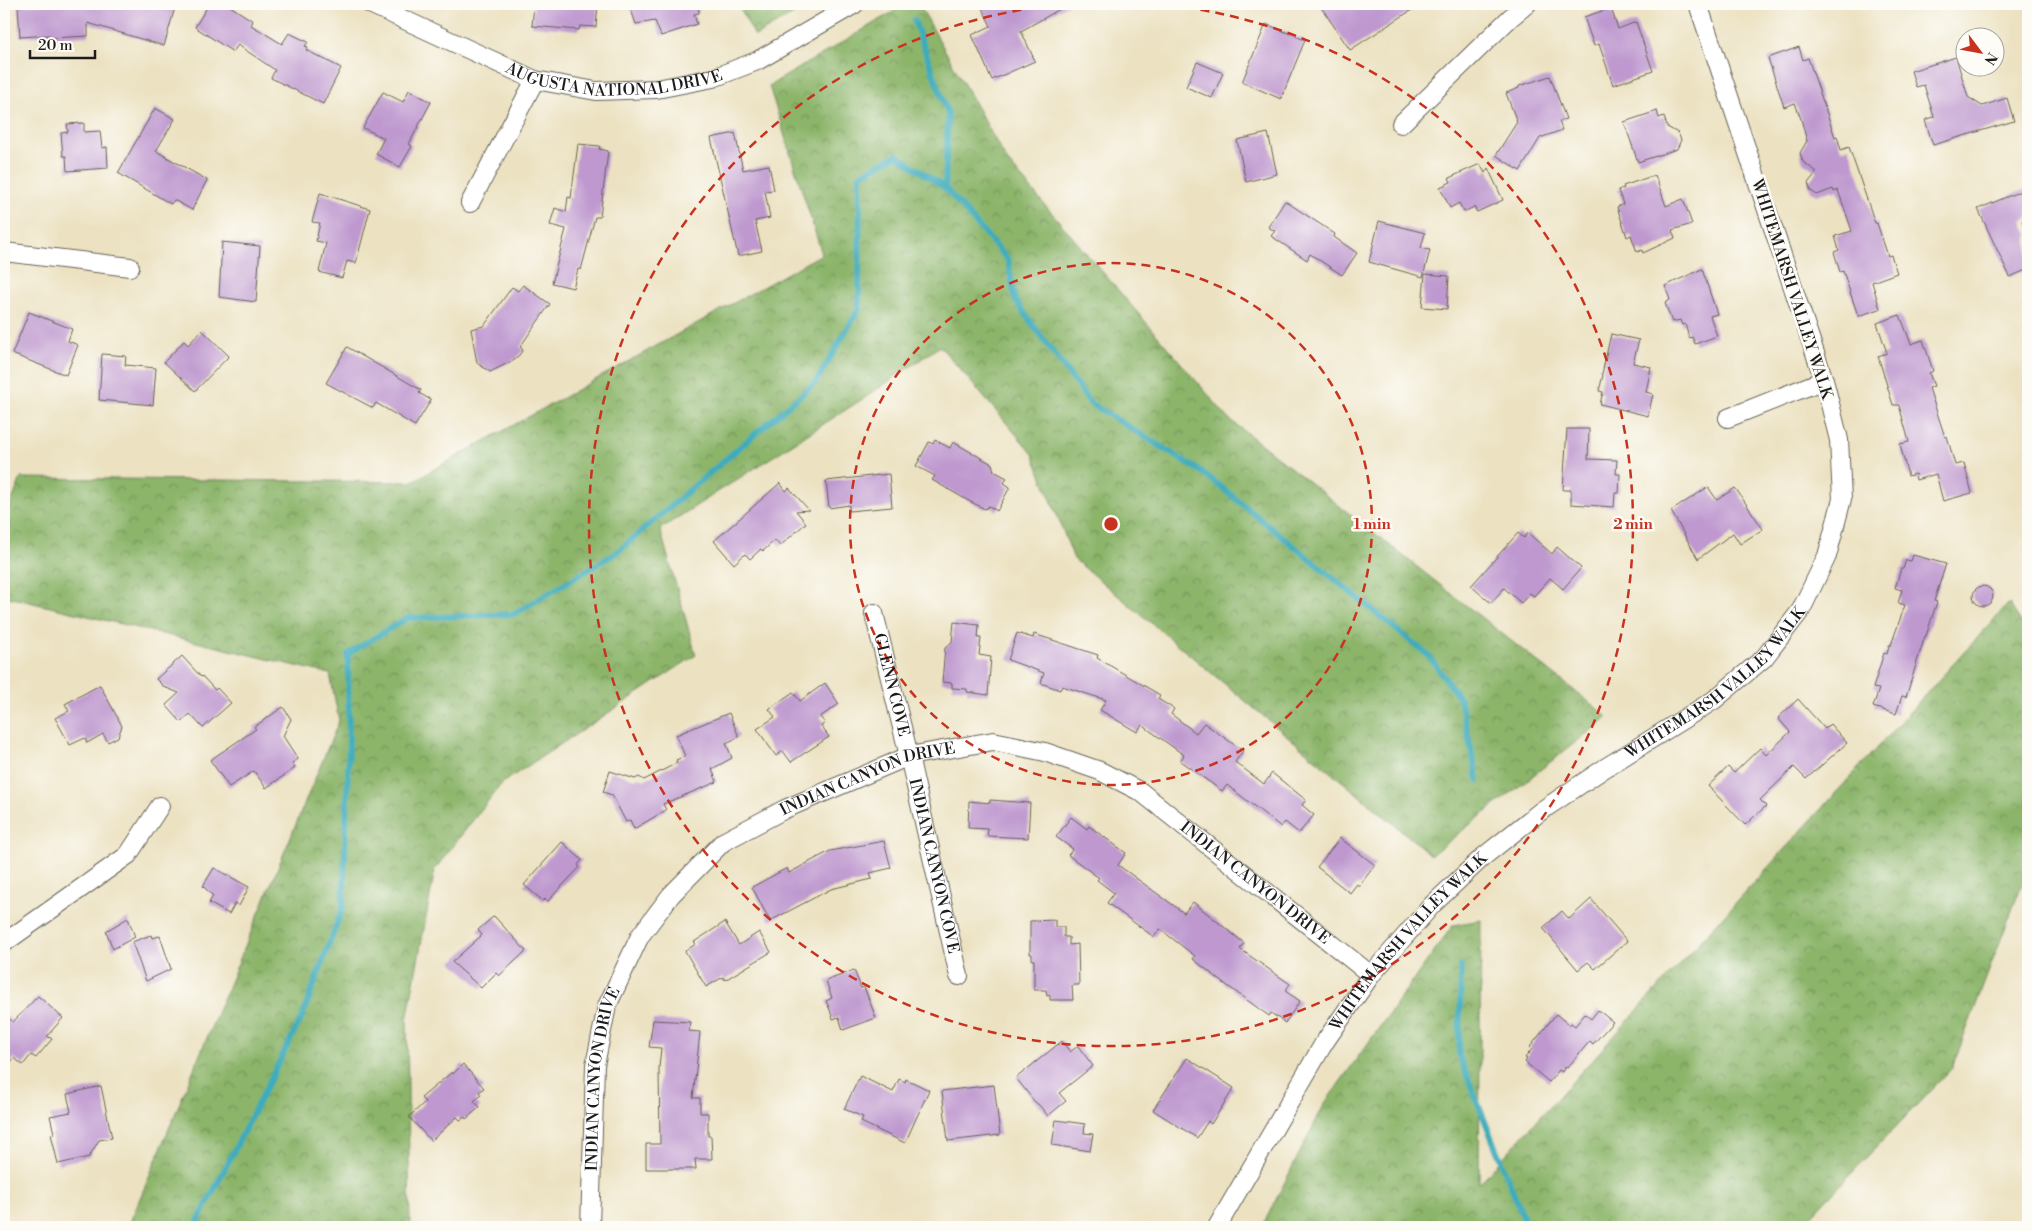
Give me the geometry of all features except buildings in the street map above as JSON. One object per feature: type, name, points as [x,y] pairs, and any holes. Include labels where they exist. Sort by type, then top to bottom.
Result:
[{"type":"street","name":"AUGUSTA NATIONAL DRIVE","points":[[370,4],[535,80],[596,90],[657,89],[712,78],[757,61],[855,4]]},
{"type":"street","points":[[1401,124],[1510,18],[1527,4]]},
{"type":"street","name":"WHITEMARSH VALLEY WALK","points":[[1217,1227],[1324,1042],[1371,975],[1432,905],[1483,857],[1541,811],[1605,768],[1714,700],[1764,658],[1801,610],[1828,556],[1842,499],[1839,440],[1824,380],[1698,4]]},
{"type":"street","points":[[470,203],[535,80]]},
{"type":"street","points":[[4,252],[130,267]]},
{"type":"street","points":[[1728,418],[1824,380]]},
{"type":"street","name":"GLENN COVE","points":[[874,613],[909,756]]},
{"type":"street","name":"INDIAN CANYON DRIVE","points":[[590,1227],[595,1065],[607,1006],[640,936],[671,895],[723,842],[785,808],[909,756],[993,741],[1045,752],[1100,770],[1141,792],[1371,975]]},
{"type":"street","name":"INDIAN CANYON COVE","points":[[909,756],[959,976]]},
{"type":"street","points":[[4,943],[128,855],[160,806]]},
{"type":"green space","points":[[737,4],[811,4],[755,36]]},
{"type":"green space","points":[[906,4],[919,4],[1007,161],[1229,419],[1608,717],[1431,855],[1074,559],[1033,454],[940,346],[872,393],[660,529],[696,655],[502,783],[435,869],[407,1020],[410,1227],[128,1227],[339,721],[330,674],[4,596],[4,521],[21,478],[411,482],[822,254],[769,86]]},
{"type":"green space","points":[[2009,603],[2028,634],[2028,868],[1952,1068],[1804,1223],[1797,1227],[1262,1227],[1325,1103],[1453,925],[1481,920],[1479,1184]]},
{"type":"waterway","points":[[914,20],[948,114],[945,188],[1008,260],[1015,300],[1090,403],[1205,474],[1429,656],[1460,699],[1478,780]]},
{"type":"waterway","points":[[195,1227],[302,1017],[343,907],[349,747],[348,654],[407,618],[514,614],[616,553],[816,382],[859,309],[860,175],[897,155],[945,188]]},
{"type":"waterway","points":[[1461,966],[1459,1056],[1526,1224],[1522,1227]]}]
